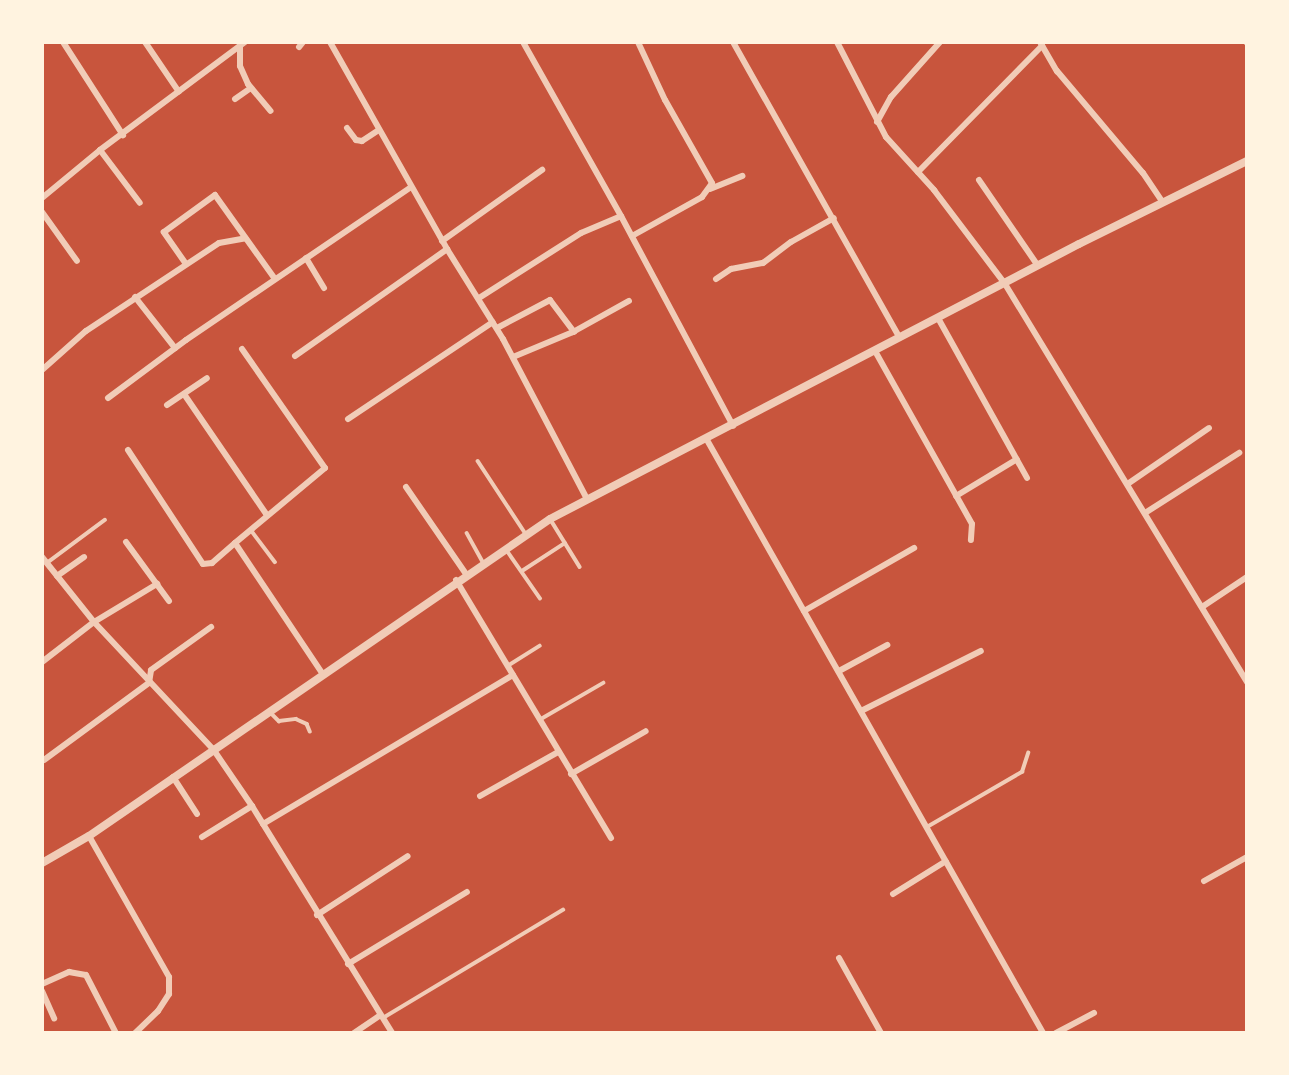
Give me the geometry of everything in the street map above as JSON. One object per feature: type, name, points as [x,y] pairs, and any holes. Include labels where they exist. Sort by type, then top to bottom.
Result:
[{"type":"street","points":[[62,42],[122,135]]},
{"type":"street","points":[[145,42],[179,92]]},
{"type":"street","points":[[330,42],[442,241],[513,357],[587,499]]},
{"type":"street","points":[[523,42],[632,236],[733,426]]},
{"type":"street","points":[[638,42],[665,100],[706,168],[712,183],[710,189]]},
{"type":"street","points":[[733,42],[899,337]]},
{"type":"street","points":[[837,42],[877,122],[1005,284],[1129,483],[1247,682]]},
{"type":"street","points":[[877,122],[891,97],[940,42]]},
{"type":"street","points":[[42,198],[100,150],[243,44]]},
{"type":"street","points":[[243,44],[240,66],[251,88],[271,111]]},
{"type":"street","points":[[918,172],[1041,44],[1057,71],[1135,163],[1163,203]]},
{"type":"street","points":[[235,99],[251,88]]},
{"type":"street","points":[[348,128],[356,139],[362,141],[379,130]]},
{"type":"street","points":[[100,150],[140,203]]},
{"type":"street","points":[[42,863],[89,836],[456,580],[550,519],[707,440],[899,337],[1247,161]]},
{"type":"street","points":[[442,241],[542,170]]},
{"type":"street","points":[[632,236],[702,197],[710,189],[743,176]]},
{"type":"street","points":[[979,180],[1038,266]]},
{"type":"street","points":[[108,398],[275,279],[411,187]]},
{"type":"street","points":[[186,264],[164,232],[215,195],[275,279]]},
{"type":"street","points":[[42,212],[76,261]]},
{"type":"street","points":[[479,298],[581,233],[621,216]]},
{"type":"street","points":[[716,279],[731,269],[764,263],[791,242],[834,218]]},
{"type":"street","points":[[42,370],[86,331],[186,264],[219,243],[246,238]]},
{"type":"street","points":[[295,356],[447,249]]},
{"type":"street","points":[[306,258],[324,288]]},
{"type":"street","points":[[135,298],[176,348]]},
{"type":"street","points":[[348,419],[495,325],[550,300],[554,301],[574,331]]},
{"type":"street","points":[[513,357],[574,331],[629,301]]},
{"type":"street","points":[[938,318],[1027,478]]},
{"type":"street","points":[[128,450],[203,564],[212,563],[325,468],[242,349]]},
{"type":"street","points":[[875,351],[972,524],[971,540]]},
{"type":"street","points":[[167,404],[207,377]]},
{"type":"street","points":[[184,394],[267,515]]},
{"type":"street","points":[[1129,483],[1209,428]]},
{"type":"street","points":[[707,440],[1043,1033]]},
{"type":"street","points":[[1145,513],[1239,453]]},
{"type":"street","points":[[956,496],[1017,459]]},
{"type":"street","points":[[407,487],[466,574]]},
{"type":"street","points":[[126,542],[169,601]]},
{"type":"street","points":[[235,543],[323,673]]},
{"type":"street","points":[[804,611],[914,548]]},
{"type":"street","points":[[57,576],[84,556]]},
{"type":"street","points":[[42,557],[94,622],[213,749],[252,806],[392,1033]]},
{"type":"street","points":[[1202,607],[1247,576]]},
{"type":"street","points":[[456,580],[611,838]]},
{"type":"street","points":[[42,663],[94,622],[157,584]]},
{"type":"street","points":[[44,760],[149,683],[151,670],[211,626]]},
{"type":"street","points":[[839,671],[887,645]]},
{"type":"street","points":[[861,711],[981,651]]},
{"type":"street","points":[[263,824],[513,675]]},
{"type":"street","points":[[571,774],[646,731]]},
{"type":"street","points":[[481,796],[558,752]]},
{"type":"street","points":[[173,777],[197,814]]},
{"type":"street","points":[[202,837],[252,806]]},
{"type":"street","points":[[89,836],[169,977],[169,993],[135,1033]]},
{"type":"street","points":[[317,915],[408,856]]},
{"type":"street","points":[[1204,881],[1247,858]]},
{"type":"street","points":[[893,894],[946,861]]},
{"type":"street","points":[[348,964],[467,892]]},
{"type":"street","points":[[839,958],[881,1033]]},
{"type":"street","points":[[42,984],[69,972],[86,975],[116,1033]]},
{"type":"street","points":[[42,991],[54,1018]]},
{"type":"street","points":[[1056,1033],[1094,1013]]},
{"type":"street","points":[[354,1033],[382,1017]]},
{"type":"lane","points":[[478,461],[526,534]]},
{"type":"lane","points":[[550,519],[580,567]]},
{"type":"lane","points":[[47,563],[105,520]]},
{"type":"lane","points":[[251,530],[275,562]]},
{"type":"lane","points":[[467,533],[483,562]]},
{"type":"lane","points":[[522,571],[565,543]]},
{"type":"lane","points":[[505,548],[540,597]]},
{"type":"lane","points":[[508,666],[540,646]]},
{"type":"lane","points":[[539,721],[603,683]]},
{"type":"lane","points":[[268,711],[279,721],[296,719],[307,724],[310,731]]},
{"type":"lane","points":[[927,827],[1022,772],[1028,753]]},
{"type":"lane","points":[[382,1017],[563,910]]}]
